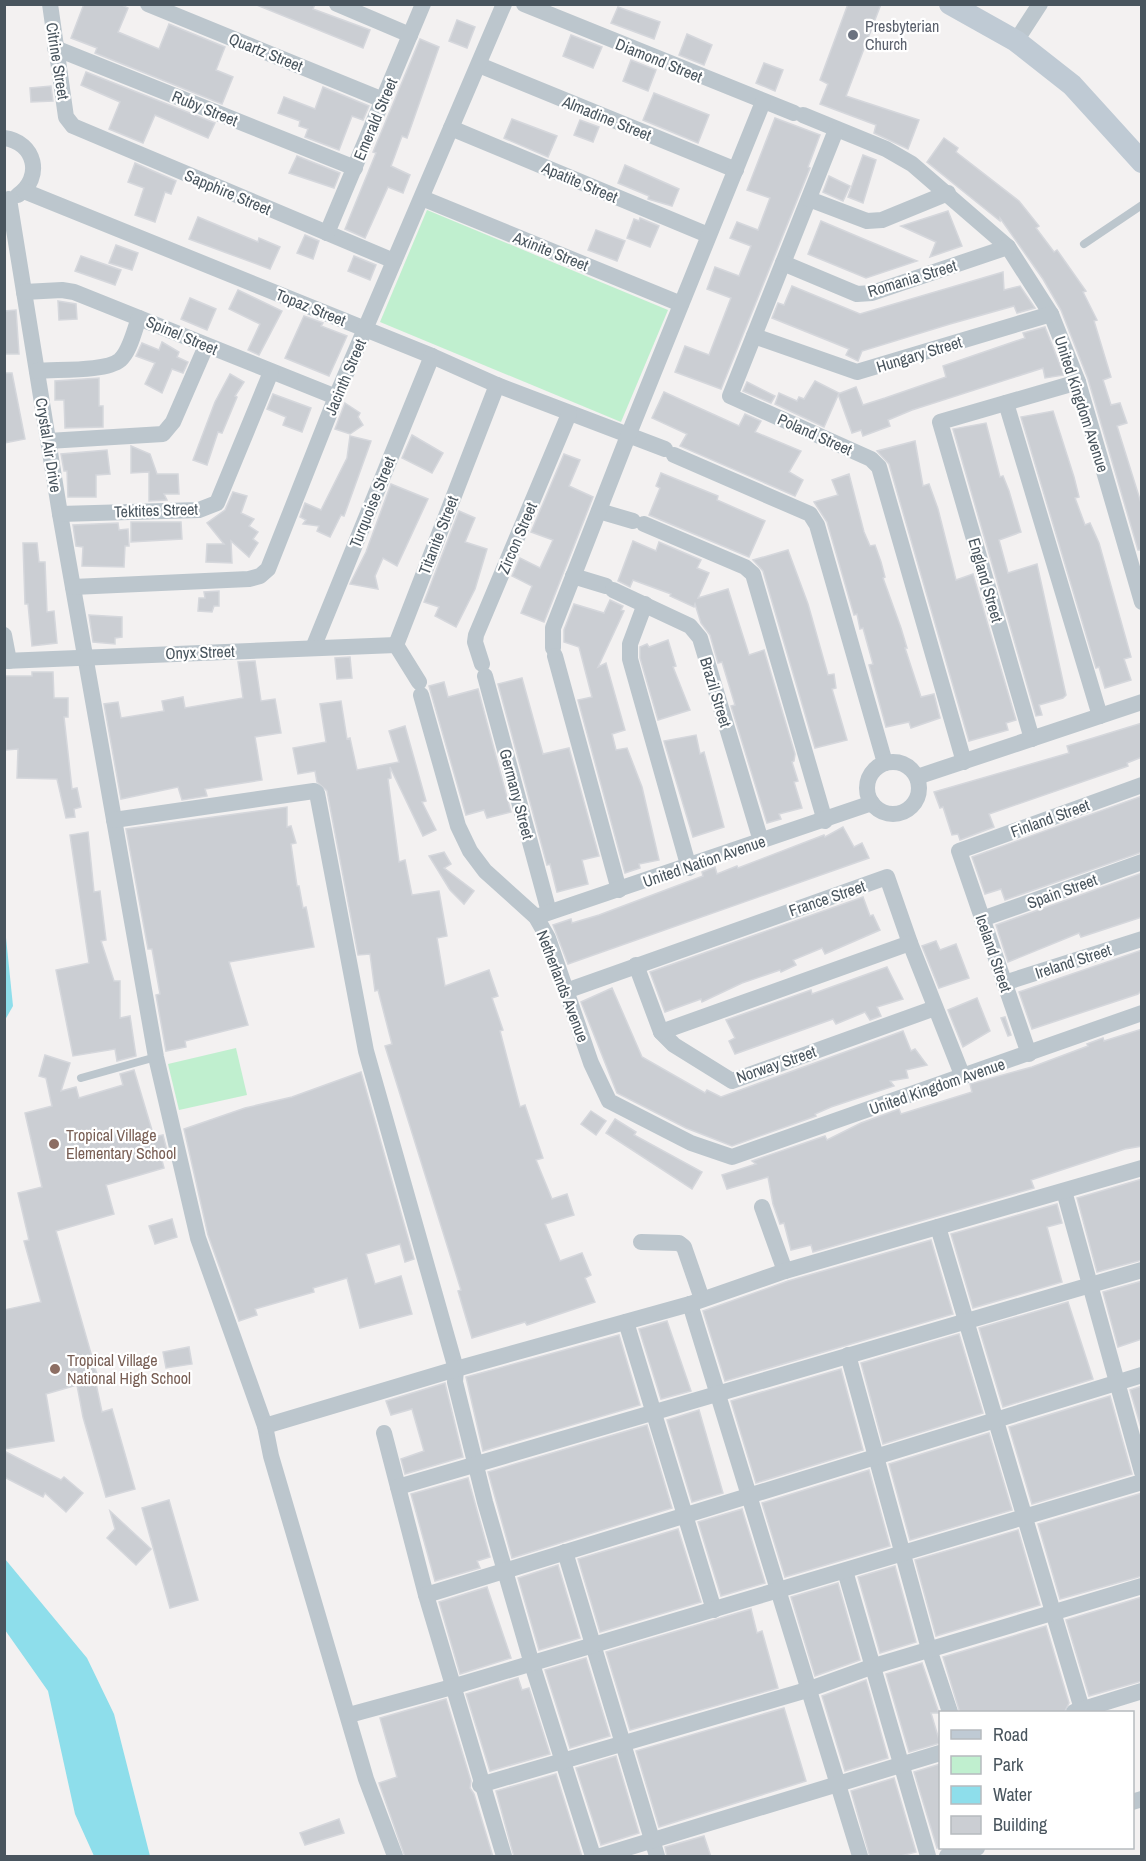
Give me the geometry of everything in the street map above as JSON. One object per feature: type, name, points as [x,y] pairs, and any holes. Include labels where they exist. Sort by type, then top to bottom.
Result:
[{"type":"main road","points":[[950,4],[1016,41],[1072,85],[1142,162]]},
{"type":"street","name":"Citrine Street","points":[[50,4],[66,117]]},
{"type":"street","name":"Quartz Street","points":[[148,4],[383,100]]},
{"type":"street","points":[[337,4],[410,35]]},
{"type":"street","name":"Emerald Street","points":[[327,233],[423,4]]},
{"type":"street","name":"Jacinth Street","points":[[73,586],[260,576],[273,560],[336,397],[504,4]]},
{"type":"street","name":"Diamond Street","points":[[524,4],[763,102],[798,114]]},
{"type":"street","points":[[1016,41],[1040,4]]},
{"type":"street","name":"Ruby Street","points":[[55,48],[355,168]]},
{"type":"street","name":"Almadine Street","points":[[478,65],[736,170]]},
{"type":"street","points":[[620,890],[554,652],[554,628],[628,436],[763,102]]},
{"type":"street","name":"United Kingdom Avenue","points":[[798,114],[886,149],[912,164],[1008,247],[1051,314],[1078,382],[1142,602]]},
{"type":"street","name":"Sapphire Street","points":[[66,117],[73,126],[83,132],[393,261]]},
{"type":"street","name":"Apatite Street","points":[[451,129],[708,235]]},
{"type":"street","name":"Poland Street","points":[[836,130],[730,396],[871,459],[879,467],[964,762]]},
{"type":"street","points":[[4,138],[22,144],[33,162],[31,182],[24,190],[7,199]]},
{"type":"street","name":"Topaz Street","points":[[24,190],[432,356],[497,385],[669,452],[810,514],[817,525],[885,763]]},
{"type":"street","points":[[809,199],[867,221],[882,220],[948,194]]},
{"type":"street","name":"Axinite Street","points":[[422,198],[681,304]]},
{"type":"street","name":"Crystal Air Drive","points":[[7,199],[156,1057],[198,1238],[265,1426],[366,1779],[395,1857]]},
{"type":"street","name":"Romania Street","points":[[783,263],[857,294],[872,293],[1008,247]]},
{"type":"street","name":"Spinel Street","points":[[24,292],[62,290],[74,292],[336,397]]},
{"type":"street","name":"Hungary Street","points":[[754,336],[857,372],[1051,314]]},
{"type":"street","points":[[37,371],[108,366],[120,360],[139,318]]},
{"type":"street","points":[[48,441],[163,434],[173,423],[206,346]]},
{"type":"street","name":"Turquoise Street","points":[[313,648],[432,356]]},
{"type":"street","name":"Tektites Street","points":[[60,514],[199,510],[217,503],[271,372]]},
{"type":"street","points":[[1078,382],[1006,403],[1100,716]]},
{"type":"street","name":"Titanite Street","points":[[396,645],[497,385]]},
{"type":"street","name":"England Street","points":[[1006,403],[940,422],[1032,739]]},
{"type":"street","name":"Zircon Street","points":[[484,670],[475,642],[476,635],[569,414]]},
{"type":"street","points":[[599,511],[638,523],[745,567],[753,574],[825,821]]},
{"type":"street","name":"Brazil Street","points":[[573,576],[609,588],[645,604],[690,626],[700,638],[761,841]]},
{"type":"street","points":[[645,604],[630,644],[630,659],[689,867]]},
{"type":"street","points":[[4,635],[7,661]]},
{"type":"street","name":"Onyx Street","points":[[7,661],[396,645]]},
{"type":"street","name":"Netherlands Avenue","points":[[396,645],[420,688],[458,826],[470,852],[485,871],[543,915],[548,938],[591,1063],[609,1101],[691,1143],[732,1157]]},
{"type":"street","name":"Germany Street","points":[[484,670],[543,915]]},
{"type":"street","points":[[917,777],[1142,702]]},
{"type":"street","points":[[900,762],[917,777],[919,794],[910,808],[894,814],[878,809],[872,803],[867,788],[868,780],[872,772],[885,763],[900,762]]},
{"type":"street","name":"Finland Street","points":[[959,851],[1142,785]]},
{"type":"street","points":[[114,820],[314,791],[317,793],[366,1051],[456,1369],[455,1382],[531,1664],[593,1857]]},
{"type":"street","name":"United Nation Avenue","points":[[543,915],[825,821],[872,803]]},
{"type":"street","name":"Iceland Street","points":[[959,851],[1029,1054]]},
{"type":"street","name":"Spain Street","points":[[982,919],[1142,862]]},
{"type":"street","name":"France Street","points":[[566,991],[887,877],[910,944],[963,1077]]},
{"type":"street","name":"Ireland Street","points":[[1004,983],[1142,939]]},
{"type":"street","points":[[661,1032],[910,944]]},
{"type":"street","name":"Norway Street","points":[[636,965],[661,1032],[674,1045],[732,1081],[935,1008]]},
{"type":"street","name":"United Kingdom Avenue","points":[[732,1157],[1142,1013]]},
{"type":"street","points":[[265,1426],[456,1369],[696,1302],[785,1271],[1142,1168]]},
{"type":"street","points":[[1064,1191],[1142,1472]]},
{"type":"street","points":[[762,1207],[785,1271]]},
{"type":"street","points":[[938,1227],[1053,1612],[1077,1711],[1142,1691]]},
{"type":"street","points":[[640,1242],[679,1243],[684,1247],[717,1394],[860,1857]]},
{"type":"street","points":[[398,1487],[1142,1270]]},
{"type":"street","points":[[626,1322],[714,1610]]},
{"type":"street","points":[[848,1355],[878,1455],[929,1649],[949,1711]]},
{"type":"street","points":[[426,1595],[1142,1375]]},
{"type":"street","points":[[384,1433],[452,1688],[504,1857]]},
{"type":"street","points":[[349,1715],[452,1688],[1142,1482]]},
{"type":"street","points":[[565,1552],[654,1849]]},
{"type":"street","points":[[845,1571],[928,1857]]},
{"type":"street","points":[[480,1785],[621,1742],[807,1690],[871,1667],[1142,1586]]},
{"type":"street","points":[[601,1857],[654,1849],[836,1783],[939,1753]]},
{"type":"street","points":[[947,1857],[973,1849]]},
{"type":"lane","points":[[1084,244],[1142,205]]},
{"type":"lane","points":[[81,1078],[156,1057]]},
{"type":"green space","points":[[427,210],[668,310],[621,422],[380,322]]},
{"type":"green space","points":[[236,1048],[247,1095],[179,1110],[168,1064]]},
{"type":"water","points":[[5,928],[13,1006],[4,1020]]},
{"type":"water","points":[[5,1559],[87,1658],[114,1714],[150,1856],[94,1856],[75,1814],[48,1691],[5,1630]]},
{"type":"building","points":[[84,4],[120,4],[128,8],[118,32],[159,49],[169,24],[225,47],[216,70],[233,77],[222,104],[95,53],[97,48],[71,38]]},
{"type":"building","points":[[254,4],[315,4],[313,9],[370,30],[363,48]]},
{"type":"building","points":[[848,4],[881,4],[846,96],[919,120],[908,149],[874,133],[876,125],[820,104],[828,84],[820,80]]},
{"type":"building","points":[[618,7],[660,22],[654,39],[611,23]]},
{"type":"building","points":[[457,20],[475,27],[467,48],[449,41]]},
{"type":"building","points":[[687,34],[712,45],[704,65],[679,55]]},
{"type":"building","points":[[571,35],[602,47],[593,68],[563,56]]},
{"type":"building","points":[[420,39],[439,47],[407,138],[402,136],[391,166],[410,175],[403,193],[388,187],[365,238],[345,229],[376,153],[373,152]]},
{"type":"building","points":[[631,60],[656,70],[648,91],[623,81]]},
{"type":"building","points":[[764,63],[783,70],[775,91],[756,83]]},
{"type":"building","points":[[86,72],[215,123],[208,138],[155,115],[143,143],[109,129],[120,102],[81,85]]},
{"type":"building","points":[[51,86],[53,101],[31,102],[30,88]]},
{"type":"building","points":[[323,87],[369,106],[363,120],[352,116],[339,150],[305,137],[308,129],[299,126],[300,121],[278,113],[284,97],[315,109]]},
{"type":"building","points":[[654,93],[709,115],[698,143],[643,120]]},
{"type":"building","points":[[775,118],[820,135],[808,167],[810,168],[721,389],[675,372],[685,346],[709,355],[731,298],[707,289],[715,267],[739,276],[751,246],[730,238],[737,222],[758,230],[770,198],[747,190]]},
{"type":"building","points":[[512,119],[557,136],[548,157],[504,138]]},
{"type":"building","points":[[580,120],[599,127],[593,142],[574,135]]},
{"type":"building","points":[[944,138],[958,148],[956,152],[1019,201],[1039,226],[1036,228],[1054,252],[1057,250],[1086,291],[1083,292],[1097,320],[1094,321],[1111,377],[1103,380],[1111,405],[1120,403],[1127,423],[1117,426],[1142,506],[1142,550],[1138,550],[1088,379],[1061,310],[1043,279],[1000,218],[1000,221],[927,162]]},
{"type":"building","points":[[863,155],[876,160],[863,203],[848,197]]},
{"type":"building","points":[[297,156],[340,173],[334,188],[289,173]]},
{"type":"building","points":[[135,163],[176,181],[171,194],[165,192],[155,222],[135,215],[144,188],[128,182]]},
{"type":"building","points":[[625,165],[679,189],[672,206],[648,199],[649,196],[618,183]]},
{"type":"building","points":[[829,176],[850,186],[843,201],[823,192]]},
{"type":"building","points":[[948,211],[962,246],[930,257],[936,242],[901,226]]},
{"type":"building","points":[[198,217],[258,242],[259,238],[280,247],[270,269],[189,239]]},
{"type":"building","points":[[640,218],[659,226],[650,247],[627,238],[634,219],[639,221]]},
{"type":"building","points":[[821,221],[917,261],[866,278],[808,254]]},
{"type":"building","points":[[596,230],[625,241],[617,261],[588,250]]},
{"type":"building","points":[[305,235],[319,241],[313,259],[297,253]]},
{"type":"building","points":[[116,245],[138,253],[132,270],[109,263]]},
{"type":"building","points":[[81,256],[121,270],[115,285],[75,271]]},
{"type":"building","points":[[354,256],[376,265],[370,280],[348,271]]},
{"type":"building","points":[[1003,272],[1004,290],[1020,286],[1035,308],[1017,313],[1014,306],[950,324],[862,351],[858,361],[846,355],[849,349],[772,318],[778,303],[784,305],[792,286],[860,314]]},
{"type":"building","points":[[238,290],[282,311],[259,355],[248,350],[260,324],[229,309]]},
{"type":"building","points":[[190,298],[216,309],[207,330],[181,319]]},
{"type":"building","points":[[58,301],[76,304],[77,319],[59,320]]},
{"type":"building","points":[[16,310],[19,354],[4,354],[4,311]]},
{"type":"building","points":[[304,316],[323,323],[321,326],[347,336],[329,376],[285,358]]},
{"type":"building","points":[[1045,327],[1064,375],[1045,378],[1043,368],[912,410],[888,420],[890,426],[863,436],[861,430],[852,433],[838,394],[856,387],[863,405],[885,398],[946,377],[943,366],[1025,338],[1023,333]]},
{"type":"building","points":[[162,342],[179,352],[177,357],[188,362],[183,373],[172,369],[162,393],[145,384],[155,363],[136,356],[142,343],[159,350]]},
{"type":"building","points":[[4,373],[12,373],[25,439],[4,443]]},
{"type":"building","points":[[230,374],[244,382],[235,396],[237,397],[222,433],[218,432],[207,465],[193,460],[215,402]]},
{"type":"building","points":[[99,378],[99,406],[103,406],[103,427],[65,428],[64,400],[55,400],[55,381]]},
{"type":"building","points":[[815,381],[839,393],[824,427],[775,404],[779,393],[797,401],[799,397],[804,399]]},
{"type":"building","points":[[747,382],[775,396],[771,403],[743,391]]},
{"type":"building","points":[[664,392],[739,426],[745,414],[761,421],[755,432],[801,451],[789,472],[803,480],[795,496],[680,446],[687,434],[652,418]]},
{"type":"building","points":[[273,394],[311,408],[302,432],[283,425],[286,417],[267,409]]},
{"type":"building","points":[[345,403],[360,413],[358,417],[363,425],[350,434],[335,429]]},
{"type":"building","points":[[1053,411],[1074,477],[1079,497],[1075,498],[1085,525],[1090,523],[1099,543],[1131,657],[1124,659],[1131,680],[1105,688],[1099,667],[1096,668],[1021,417]]},
{"type":"building","points":[[986,423],[1000,477],[1003,476],[1009,491],[1021,532],[999,540],[1008,573],[1037,564],[1066,695],[1039,705],[1042,715],[1036,716],[953,429]]},
{"type":"building","points":[[412,435],[443,453],[432,473],[402,458]]},
{"type":"building","points":[[350,436],[371,441],[344,516],[341,515],[330,537],[317,531],[319,526],[303,524],[306,520],[300,517],[305,503],[321,510],[347,458]]},
{"type":"building","points":[[915,441],[923,486],[929,484],[938,509],[956,580],[973,574],[1016,720],[1006,723],[1008,730],[969,741],[889,464],[877,451]]},
{"type":"building","points":[[131,446],[150,454],[157,474],[178,474],[179,494],[164,494],[167,500],[149,501],[149,472],[131,473]]},
{"type":"building","points":[[107,450],[110,474],[96,475],[96,497],[68,497],[67,471],[64,471],[61,454]]},
{"type":"building","points":[[564,454],[580,460],[569,486],[593,497],[544,622],[521,613],[532,586],[512,576],[520,558],[540,568],[553,540],[531,532]]},
{"type":"building","points":[[661,473],[718,496],[717,500],[765,521],[749,557],[649,515],[660,488],[656,486]]},
{"type":"building","points":[[849,474],[864,532],[870,546],[875,545],[881,562],[885,577],[883,578],[901,628],[921,697],[934,694],[940,718],[911,728],[909,722],[886,727],[869,665],[873,664],[863,628],[860,629],[857,614],[854,615],[827,522],[814,502],[838,495],[832,480]]},
{"type":"building","points":[[391,484],[428,499],[397,566],[383,558],[375,576],[378,589],[350,584],[366,552]]},
{"type":"building","points":[[233,492],[247,496],[241,513],[254,519],[249,526],[258,532],[253,539],[258,543],[249,557],[231,541],[232,563],[206,562],[207,544],[224,544],[207,523],[225,510]]},
{"type":"building","points":[[459,511],[475,518],[465,542],[487,549],[475,589],[456,627],[435,616],[439,607],[424,602]]},
{"type":"building","points":[[131,522],[181,522],[182,539],[131,542]]},
{"type":"building","points":[[118,523],[119,530],[128,529],[129,546],[125,546],[124,567],[82,566],[83,547],[76,546],[73,525]]},
{"type":"building","points":[[633,541],[656,551],[659,542],[701,560],[697,568],[709,573],[698,598],[728,589],[749,655],[764,650],[795,754],[792,762],[798,781],[794,782],[802,808],[779,814],[781,819],[767,823],[731,706],[735,705],[722,662],[718,663],[710,635],[701,623],[695,604],[694,607],[670,596],[671,594],[633,580],[630,587],[618,581]]},
{"type":"building","points":[[23,543],[37,543],[39,562],[45,562],[47,612],[54,611],[57,643],[32,646],[28,604],[25,604]]},
{"type":"building","points":[[788,550],[808,604],[828,675],[834,674],[836,688],[832,689],[847,740],[815,748],[763,571],[753,560]]},
{"type":"building","points":[[219,591],[219,606],[214,606],[212,612],[198,611],[199,598],[205,598],[204,592]]},
{"type":"building","points":[[610,600],[623,606],[621,610],[624,611],[598,667],[606,663],[625,730],[612,734],[616,750],[627,748],[642,787],[659,860],[639,864],[640,868],[625,873],[578,700],[592,697],[579,647],[564,642],[564,630],[574,604],[604,613]]},
{"type":"building","points":[[89,615],[122,617],[122,637],[115,638],[115,644],[93,642]]},
{"type":"building","points":[[668,640],[676,666],[673,667],[690,710],[658,720],[640,658],[640,647],[647,644],[649,647]]},
{"type":"building","points":[[350,657],[352,678],[337,679],[335,658]]},
{"type":"building","points":[[255,661],[261,701],[275,699],[281,733],[255,737],[262,780],[205,789],[207,796],[182,800],[178,787],[121,799],[104,704],[118,702],[121,718],[164,711],[162,701],[183,697],[185,708],[243,698],[238,662]]},
{"type":"building","points":[[32,672],[53,672],[54,698],[68,698],[68,717],[64,717],[72,789],[77,788],[81,807],[74,809],[75,817],[66,818],[57,779],[17,778],[18,749],[6,750],[4,676],[32,676]]},
{"type":"building","points":[[522,678],[543,754],[569,748],[599,856],[582,860],[588,884],[557,892],[550,864],[547,865],[498,684]]},
{"type":"building","points":[[444,682],[448,697],[478,689],[511,812],[487,818],[484,810],[466,815],[429,686]]},
{"type":"building","points":[[341,701],[347,739],[350,738],[357,770],[399,762],[389,731],[405,726],[426,801],[422,802],[436,830],[423,836],[390,767],[391,778],[388,779],[399,862],[405,860],[412,895],[439,891],[447,936],[437,938],[445,986],[489,970],[498,996],[492,998],[503,1030],[500,1031],[520,1107],[525,1105],[543,1158],[536,1160],[552,1199],[567,1194],[574,1215],[545,1224],[560,1261],[582,1253],[591,1275],[585,1278],[595,1302],[527,1325],[525,1322],[472,1338],[458,1291],[461,1290],[385,1046],[392,1044],[378,990],[375,991],[370,954],[358,955],[327,791],[317,782],[315,771],[298,774],[293,748],[326,742],[320,704]]},
{"type":"building","points":[[1142,723],[1142,757],[1127,763],[1128,766],[989,814],[994,827],[960,840],[958,834],[952,835],[943,807],[940,808],[934,792],[1069,753],[1067,746]]},
{"type":"building","points":[[696,735],[700,754],[704,752],[724,827],[693,837],[664,741]]},
{"type":"building","points":[[1142,796],[1142,852],[1005,900],[1001,889],[985,894],[972,857]]},
{"type":"building","points":[[287,807],[287,827],[291,826],[296,843],[291,844],[297,886],[299,886],[303,908],[306,907],[314,947],[229,962],[248,1025],[185,1041],[186,1047],[166,1051],[156,995],[160,994],[152,949],[148,949],[126,829]]},
{"type":"building","points":[[843,827],[854,847],[862,843],[869,858],[568,964],[553,925],[571,919],[572,923],[599,915],[703,876],[702,872],[715,867],[717,874],[737,866],[738,868],[824,835],[825,837]]},
{"type":"building","points":[[88,832],[94,892],[100,891],[106,940],[101,941],[114,981],[120,981],[120,1018],[130,1016],[136,1056],[117,1061],[115,1049],[73,1056],[56,970],[89,963],[70,835]]},
{"type":"building","points":[[444,852],[451,864],[444,868],[474,891],[464,904],[450,890],[429,856]]},
{"type":"building","points":[[1142,873],[1142,917],[1081,937],[1079,933],[1008,962],[996,925]]},
{"type":"building","points":[[863,897],[870,916],[873,915],[880,930],[825,954],[822,948],[793,960],[796,965],[781,972],[780,970],[742,983],[702,1002],[701,999],[665,1012],[650,972]]},
{"type":"building","points":[[936,941],[940,950],[956,944],[969,978],[939,988],[922,946]]},
{"type":"building","points":[[1142,950],[1142,990],[1138,994],[1032,1029],[1019,992]]},
{"type":"building","points":[[887,967],[903,999],[877,1007],[881,1016],[870,1020],[865,1012],[836,1024],[833,1019],[735,1054],[729,1041],[735,1038],[726,1020],[811,990],[812,994]]},
{"type":"building","points":[[612,988],[642,1057],[705,1093],[707,1090],[721,1097],[903,1031],[911,1051],[915,1049],[927,1065],[906,1070],[908,1078],[890,1081],[894,1086],[831,1107],[815,1114],[816,1116],[732,1146],[686,1128],[617,1093],[581,1002]]},
{"type":"building","points":[[977,998],[990,1031],[963,1047],[948,1010]]},
{"type":"building","points":[[1005,1017],[1011,1035],[1008,1036],[1001,1018]]},
{"type":"building","points":[[1142,1029],[1142,1146],[1125,1149],[1031,1180],[1034,1188],[813,1252],[811,1245],[791,1250],[784,1223],[780,1224],[773,1204],[768,1177],[727,1189],[722,1175],[756,1164],[752,1161],[825,1136],[827,1140],[861,1123],[899,1109],[901,1114],[972,1092],[970,1084],[1032,1067],[1103,1038],[1104,1041]]},
{"type":"building","points":[[45,1055],[70,1063],[61,1091],[76,1087],[79,1098],[123,1085],[120,1074],[134,1070],[154,1137],[163,1135],[167,1151],[160,1153],[164,1168],[106,1185],[114,1214],[56,1231],[98,1378],[95,1379],[102,1412],[112,1409],[135,1489],[106,1497],[83,1417],[77,1385],[46,1394],[54,1441],[4,1449],[4,1310],[41,1302],[24,1241],[29,1240],[18,1193],[42,1187],[25,1113],[52,1106],[46,1078],[39,1076]]},
{"type":"building","points":[[361,1072],[414,1259],[405,1262],[400,1244],[366,1254],[375,1284],[401,1276],[412,1314],[360,1328],[347,1278],[313,1288],[314,1292],[255,1309],[257,1315],[239,1321],[208,1235],[184,1129],[245,1108],[292,1097]]},
{"type":"building","points":[[591,1111],[606,1121],[596,1135],[581,1124]]},
{"type":"building","points":[[615,1119],[636,1132],[634,1135],[702,1172],[692,1189],[606,1133]]},
{"type":"building","points":[[1142,1179],[1142,1260],[1097,1272],[1077,1198]]},
{"type":"building","points":[[1057,1204],[1062,1223],[1047,1227],[1062,1282],[973,1308],[951,1234]]},
{"type":"building","points":[[172,1219],[177,1237],[155,1244],[149,1226]]},
{"type":"building","points":[[931,1240],[953,1314],[725,1381],[703,1311],[788,1281]]},
{"type":"building","points":[[1142,1281],[1142,1339],[1118,1347],[1103,1292]]},
{"type":"building","points":[[1068,1302],[1093,1379],[1003,1407],[979,1328]]},
{"type":"building","points":[[667,1321],[691,1391],[661,1399],[639,1329]]},
{"type":"building","points":[[959,1334],[983,1413],[883,1444],[861,1363]]},
{"type":"building","points":[[619,1335],[640,1405],[483,1451],[466,1377]]},
{"type":"building","points":[[189,1347],[192,1364],[166,1368],[163,1352]]},
{"type":"building","points":[[841,1369],[863,1450],[756,1483],[731,1401]]},
{"type":"building","points":[[445,1383],[463,1457],[405,1474],[401,1459],[424,1451],[412,1409],[391,1415],[386,1401]]},
{"type":"building","points":[[1142,1386],[1142,1431],[1130,1390]]},
{"type":"building","points":[[1110,1396],[1132,1474],[1032,1504],[1009,1427]]},
{"type":"building","points":[[699,1410],[723,1493],[692,1502],[667,1420]]},
{"type":"building","points":[[647,1425],[672,1508],[512,1558],[488,1472]]},
{"type":"building","points":[[989,1433],[1012,1510],[910,1540],[889,1464]]},
{"type":"building","points":[[4,1451],[61,1480],[64,1477],[83,1493],[66,1512],[45,1493],[43,1497],[4,1477]]},
{"type":"building","points":[[869,1470],[890,1546],[785,1577],[762,1503]]},
{"type":"building","points":[[468,1478],[490,1557],[477,1561],[480,1568],[435,1581],[411,1494]]},
{"type":"building","points":[[1142,1493],[1142,1576],[1060,1599],[1038,1524]]},
{"type":"building","points":[[169,1500],[198,1600],[170,1608],[142,1508]]},
{"type":"building","points":[[742,1509],[765,1583],[721,1596],[698,1522]]},
{"type":"building","points":[[110,1511],[151,1549],[136,1565],[107,1538],[115,1529]]},
{"type":"building","points":[[678,1529],[701,1602],[600,1632],[578,1559]]},
{"type":"building","points":[[1018,1530],[1040,1605],[936,1636],[915,1560]]},
{"type":"building","points":[[558,1565],[580,1638],[539,1650],[518,1578]]},
{"type":"building","points":[[895,1566],[916,1642],[880,1653],[858,1577]]},
{"type":"building","points":[[838,1583],[860,1660],[815,1676],[791,1597]]},
{"type":"building","points":[[487,1587],[511,1658],[460,1674],[439,1602]]},
{"type":"building","points":[[1142,1597],[1142,1681],[1089,1696],[1066,1620]]},
{"type":"building","points":[[751,1609],[757,1633],[762,1631],[778,1688],[630,1730],[606,1652]]},
{"type":"building","points":[[1046,1626],[1069,1703],[1065,1711],[959,1711],[943,1657]]},
{"type":"building","points":[[586,1658],[610,1736],[570,1748],[545,1670]]},
{"type":"building","points":[[922,1663],[939,1713],[931,1713],[939,1743],[909,1752],[886,1674]]},
{"type":"building","points":[[518,1678],[522,1690],[529,1688],[550,1754],[490,1771],[466,1694]]},
{"type":"building","points":[[866,1680],[888,1758],[845,1771],[822,1696]]},
{"type":"building","points":[[446,1699],[471,1781],[470,1788],[474,1794],[493,1857],[405,1857],[379,1783],[397,1777],[380,1718]]},
{"type":"building","points":[[784,1708],[806,1781],[659,1827],[636,1751]]},
{"type":"building","points":[[616,1756],[639,1833],[601,1845],[576,1768]]},
{"type":"building","points":[[939,1764],[939,1847],[937,1848],[914,1772]]},
{"type":"building","points":[[556,1774],[582,1857],[514,1857],[496,1791]]},
{"type":"building","points":[[894,1778],[916,1852],[897,1857],[870,1857],[851,1791]]},
{"type":"building","points":[[339,1819],[344,1833],[305,1845],[300,1833]]},
{"type":"building","points":[[704,1836],[711,1857],[667,1857],[665,1847]]},
{"type":"place","name":"Presbyterian Church","points":[[853,35]]},
{"type":"place","name":"Tropical Village Elementary School","points":[[54,1144]]},
{"type":"place","name":"Tropical Village National High School","points":[[55,1369]]}]
